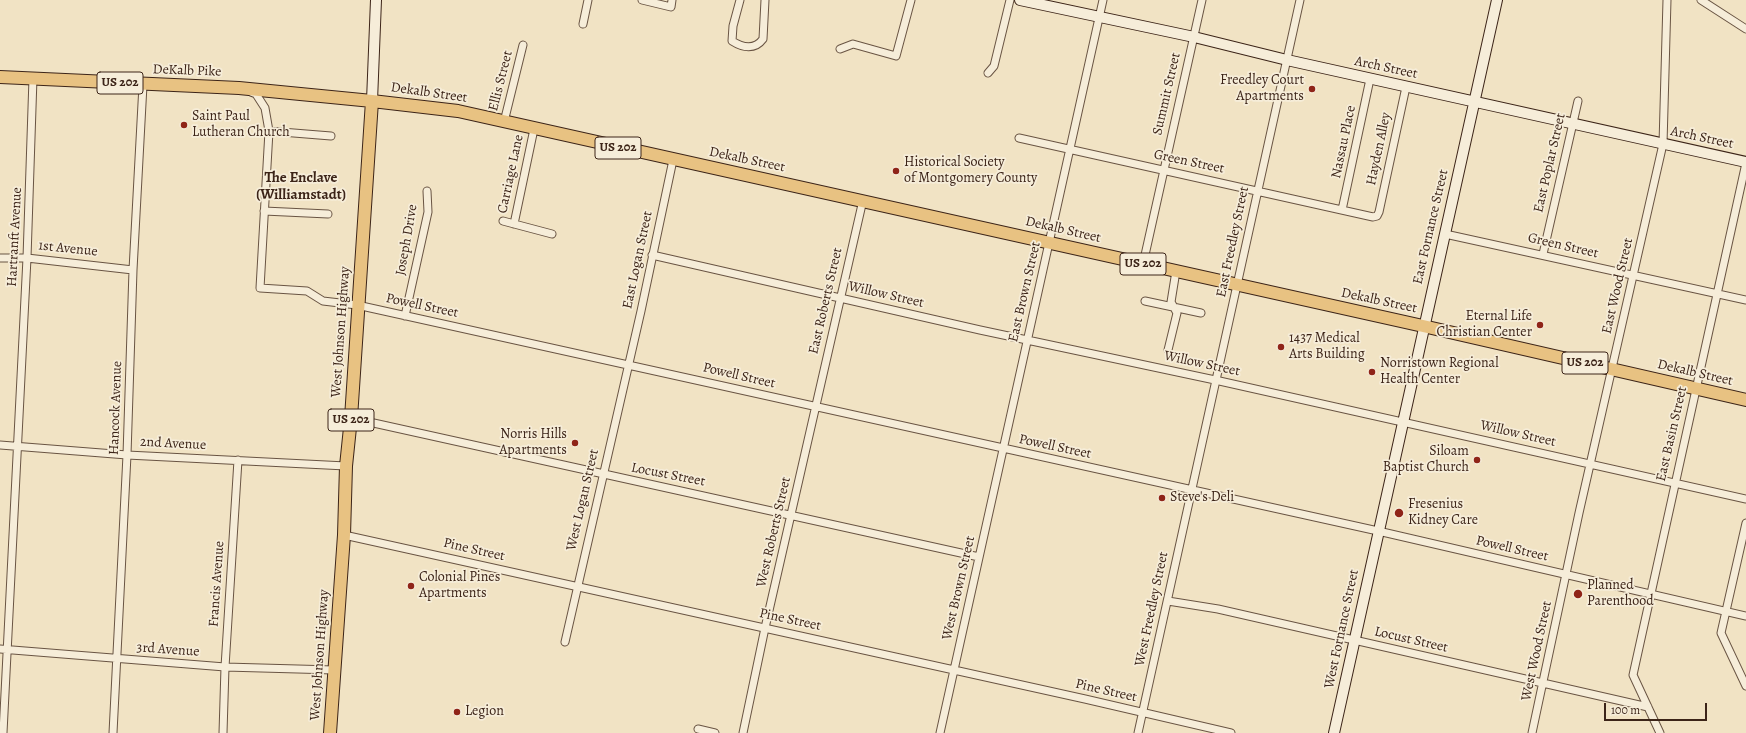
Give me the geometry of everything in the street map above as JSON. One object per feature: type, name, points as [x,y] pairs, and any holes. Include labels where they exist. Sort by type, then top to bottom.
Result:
[{"type":"highway","name":"DeKalb Pike","points":[[0,77],[142,85],[239,88],[372,101]]},
{"type":"highway","name":"Dekalb Street","points":[[372,101],[458,111],[673,160],[863,200],[1746,400]]},
{"type":"highway","name":"West Johnson Highway","points":[[330,733],[344,535],[346,466],[351,418],[357,306],[372,101]]},
{"type":"street","points":[[372,101],[376,0]]},
{"type":"street","points":[[583,24],[588,0]]},
{"type":"street","points":[[642,0],[671,6],[672,0]]},
{"type":"street","points":[[740,0],[733,26],[732,40],[739,45],[751,47],[760,44],[764,39],[765,0]]},
{"type":"street","points":[[840,49],[852,44],[896,56],[911,0]]},
{"type":"street","points":[[988,73],[994,66],[1010,0]]},
{"type":"street","name":"Arch Street","points":[[1020,0],[1194,37],[1370,79],[1746,162]]},
{"type":"street","name":"East Brown Street","points":[[1003,449],[1103,0]]},
{"type":"street","name":"Summit Street","points":[[1143,264],[1202,0]]},
{"type":"street","name":"East Freedley Street","points":[[1191,490],[1300,0]]},
{"type":"street","name":"East Fornance Street","points":[[1378,531],[1423,326],[1445,234],[1473,101],[1497,0]]},
{"type":"street","name":"East Wood Street","points":[[1566,574],[1663,144],[1667,0]]},
{"type":"street","points":[[1701,0],[1746,29]]},
{"type":"street","name":"Ellis Street","points":[[504,122],[523,45]]},
{"type":"street","name":"Hartranft Avenue","points":[[3,733],[4,649],[27,258],[33,78]]},
{"type":"street","name":"Nassau Place","points":[[1342,210],[1370,79]]},
{"type":"street","name":"Hancock Avenue","points":[[113,733],[127,455],[133,270],[142,85]]},
{"type":"street","name":"Hayden Alley","points":[[1377,216],[1406,87]]},
{"type":"street","points":[[239,88],[256,94],[262,101],[268,117],[269,131],[264,211],[328,214]]},
{"type":"street","name":"East Poplar Street","points":[[1543,254],[1578,101]]},
{"type":"street","name":"Carriage Lane","points":[[514,224],[534,129]]},
{"type":"street","points":[[269,131],[331,136]]},
{"type":"street","name":"Green Street","points":[[1019,138],[1373,217],[1377,216]]},
{"type":"street","name":"East Logan Street","points":[[628,365],[673,160]]},
{"type":"street","name":"East Basin Street","points":[[1660,733],[1633,675],[1674,483],[1746,162]]},
{"type":"street","name":"Joseph Drive","points":[[405,316],[428,212],[427,191]]},
{"type":"street","name":"East Roberts Street","points":[[815,407],[863,200]]},
{"type":"street","name":"Powell Street","points":[[264,211],[260,288],[307,291],[323,302],[357,306],[628,365],[1378,531],[1746,616]]},
{"type":"street","points":[[503,221],[552,234]]},
{"type":"street","name":"Green Street","points":[[1445,234],[1543,254],[1746,300]]},
{"type":"street","name":"Willow Street","points":[[652,255],[1027,340],[1215,380],[1746,499]]},
{"type":"street","name":"1st Avenue","points":[[0,258],[27,258],[133,270]]},
{"type":"street","points":[[1168,350],[1177,313],[1171,302],[1176,271]]},
{"type":"street","points":[[1145,302],[1201,313]]},
{"type":"street","name":"West Logan Street","points":[[564,642],[628,365]]},
{"type":"street","name":"West Roberts Street","points":[[743,733],[815,407]]},
{"type":"street","name":"Locust Street","points":[[351,418],[979,557]]},
{"type":"street","name":"2nd Avenue","points":[[0,445],[127,455],[346,466]]},
{"type":"street","name":"West Brown Street","points":[[940,733],[1003,449]]},
{"type":"street","name":"Francis Avenue","points":[[223,733],[225,667],[238,460]]},
{"type":"street","name":"West Freedley Street","points":[[1138,733],[1191,490]]},
{"type":"street","points":[[1746,523],[1721,633],[1746,686]]},
{"type":"street","name":"West Fornance Street","points":[[1334,733],[1378,531]]},
{"type":"street","name":"Pine Street","points":[[344,535],[1231,733]]},
{"type":"street","name":"West Wood Street","points":[[1532,733],[1566,574]]},
{"type":"street","name":"Locust Street","points":[[1168,601],[1218,609],[1648,707]]},
{"type":"street","name":"3rd Avenue","points":[[4,649],[225,667],[334,670]]},
{"type":"street","points":[[698,729],[715,733]]},
{"type":"place","name":"Freedley Court Apartments","points":[[1312,89]]},
{"type":"place","name":"Saint Paul Lutheran Church","points":[[184,125]]},
{"type":"place","name":"Historical Society of Montgomery County","points":[[896,171]]},
{"type":"place","name":"Eternal Life Christian Center","points":[[1540,325]]},
{"type":"place","name":"1437 Medical Arts Building","points":[[1281,347]]},
{"type":"place","name":"Norristown Regional Health Center","points":[[1372,372]]},
{"type":"place","name":"Norris Hills Apartments","points":[[575,443]]},
{"type":"place","name":"Siloam Baptist Church","points":[[1477,460]]},
{"type":"place","name":"Steve's Deli","points":[[1162,498]]},
{"type":"place","name":"Fresenius Kidney Care","points":[[1399,513]]},
{"type":"place","name":"Colonial Pines Apartments","points":[[411,586]]},
{"type":"place","name":"Planned Parenthood","points":[[1578,594]]},
{"type":"place","name":"Legion","points":[[457,712]]},
{"type":"district","name":"The Enclave (Williamstadt)","points":[[301,186]]}]
